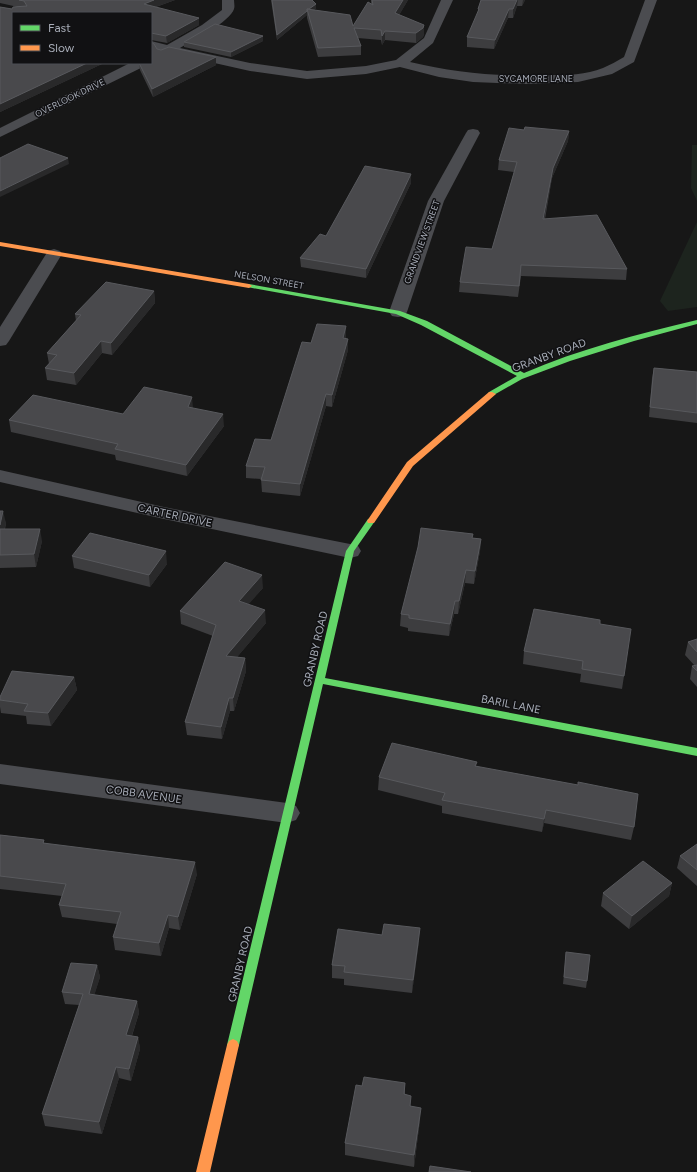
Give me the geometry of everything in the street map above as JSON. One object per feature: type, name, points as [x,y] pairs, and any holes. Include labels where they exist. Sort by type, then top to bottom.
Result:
[{"type":"main road","name":"NELSON STREET","points":[[0,244],[398,312],[424,323],[522,376]]},
{"type":"main road","name":"GRANBY ROAD","points":[[203,1172],[350,551],[410,464],[502,386],[522,376],[647,334],[697,322]]},
{"type":"main road","name":"BARIL LANE","points":[[320,680],[697,752]]},
{"type":"street","points":[[152,58],[196,33],[227,12],[230,6],[228,0]]},
{"type":"street","points":[[152,45],[250,67],[307,75],[366,70],[400,62],[429,40],[447,0]]},
{"type":"street","name":"SYCAMORE LANE","points":[[400,62],[438,73],[473,78],[526,80],[578,78],[607,71],[630,59],[651,0]]},
{"type":"street","name":"OVERLOOK DRIVE","points":[[0,133],[138,64]]},
{"type":"street","name":"GRANDVIEW STREET","points":[[398,312],[436,202],[473,133]]},
{"type":"street","points":[[0,341],[54,254]]},
{"type":"street","name":"CARTER DRIVE","points":[[0,476],[164,513],[350,551]]},
{"type":"street","name":"COBB AVENUE","points":[[0,774],[287,814]]},
{"type":"shaded area","points":[[692,145],[697,145],[697,201],[691,188]]},
{"type":"shaded area","points":[[697,222],[697,307],[668,311],[660,301]]},
{"type":"building","points":[[19,0],[154,0],[144,4],[199,18],[166,36],[152,33],[152,12],[12,12],[12,64],[85,64],[0,104],[0,7],[12,9],[13,7],[27,6],[24,1]]},
{"type":"building","points":[[272,0],[312,0],[316,4],[307,9],[307,11],[277,35]]},
{"type":"building","points":[[372,0],[403,0],[395,13],[424,25],[423,28],[416,33],[385,31],[382,36],[381,30],[354,28],[361,46],[318,48],[307,9],[350,15],[353,26],[368,2],[373,5]]},
{"type":"building","points":[[481,0],[517,0],[513,9],[509,9],[495,40],[467,37],[479,9]]},
{"type":"building","points":[[215,24],[263,36],[231,52],[184,42]]},
{"type":"building","points":[[152,43],[157,49],[161,50],[169,47],[216,57],[152,89],[140,64],[152,64]]},
{"type":"building","points":[[525,127],[569,131],[553,168],[543,219],[597,215],[627,269],[521,265],[519,286],[460,282],[466,247],[492,249],[517,162],[499,160],[509,128],[524,130]]},
{"type":"building","points":[[28,144],[68,158],[0,191],[0,158]]},
{"type":"building","points":[[365,166],[411,174],[366,269],[300,258],[320,234],[326,236]]},
{"type":"building","points":[[106,282],[154,291],[111,343],[101,341],[74,373],[45,368],[57,355],[47,353],[81,315],[75,314]]},
{"type":"building","points":[[317,324],[346,326],[343,338],[348,339],[332,395],[326,394],[300,484],[261,480],[265,467],[246,466],[255,439],[271,440],[302,342],[311,343]]},
{"type":"building","points":[[654,368],[697,372],[697,413],[650,407]]},
{"type":"building","points":[[144,387],[192,397],[188,407],[223,414],[186,465],[115,449],[118,444],[9,420],[33,395],[123,414]]},
{"type":"building","points":[[0,511],[3,511],[0,525]]},
{"type":"building","points":[[421,528],[473,534],[472,538],[481,539],[475,571],[466,570],[459,601],[455,601],[450,624],[409,618],[409,615],[401,614],[418,547]]},
{"type":"building","points":[[0,529],[40,529],[34,554],[0,555]]},
{"type":"building","points":[[90,533],[166,551],[149,575],[72,556]]},
{"type":"building","points":[[225,562],[262,575],[239,601],[265,610],[226,656],[245,658],[233,698],[229,698],[221,727],[185,722],[216,625],[180,611]]},
{"type":"building","points":[[534,609],[600,620],[600,624],[631,629],[624,676],[582,669],[583,661],[524,651]]},
{"type":"building","points":[[697,639],[697,652],[688,642]]},
{"type":"building","points":[[697,665],[697,671],[692,666]]},
{"type":"building","points":[[12,671],[74,677],[48,713],[24,711],[28,704],[0,700]]},
{"type":"building","points":[[392,743],[477,762],[475,766],[578,785],[578,782],[638,794],[634,827],[546,810],[544,819],[442,800],[445,793],[379,777]]},
{"type":"building","points":[[0,835],[44,840],[43,843],[195,862],[178,917],[168,915],[159,943],[113,937],[121,912],[59,905],[66,884],[0,876]]},
{"type":"building","points":[[697,844],[697,870],[680,856]]},
{"type":"building","points":[[643,861],[672,883],[632,916],[603,893]]},
{"type":"building","points":[[384,924],[420,928],[413,980],[344,972],[345,966],[332,965],[338,929],[382,935]]},
{"type":"building","points":[[566,952],[590,955],[587,981],[564,977]]},
{"type":"building","points":[[71,963],[97,965],[89,994],[137,1001],[126,1035],[138,1037],[129,1069],[116,1067],[99,1122],[42,1114],[83,994],[62,992]]},
{"type":"building","points":[[364,1077],[405,1083],[404,1094],[411,1096],[410,1106],[421,1108],[414,1155],[345,1143],[356,1085],[362,1086]]},
{"type":"building","points":[[430,1166],[471,1172],[429,1172]]},
{"type":"traffic: fast","points":[[249,286],[398,312],[424,323],[522,375]]},
{"type":"traffic: fast","points":[[492,394],[510,382],[567,359],[632,339],[697,322]]},
{"type":"traffic: fast","points":[[233,1045],[350,551],[371,521]]},
{"type":"traffic: fast","points":[[320,680],[697,752]]},
{"type":"traffic: slow","points":[[0,244],[249,286]]},
{"type":"traffic: slow","points":[[371,521],[410,464],[492,394]]},
{"type":"traffic: slow","points":[[203,1172],[233,1045]]}]
